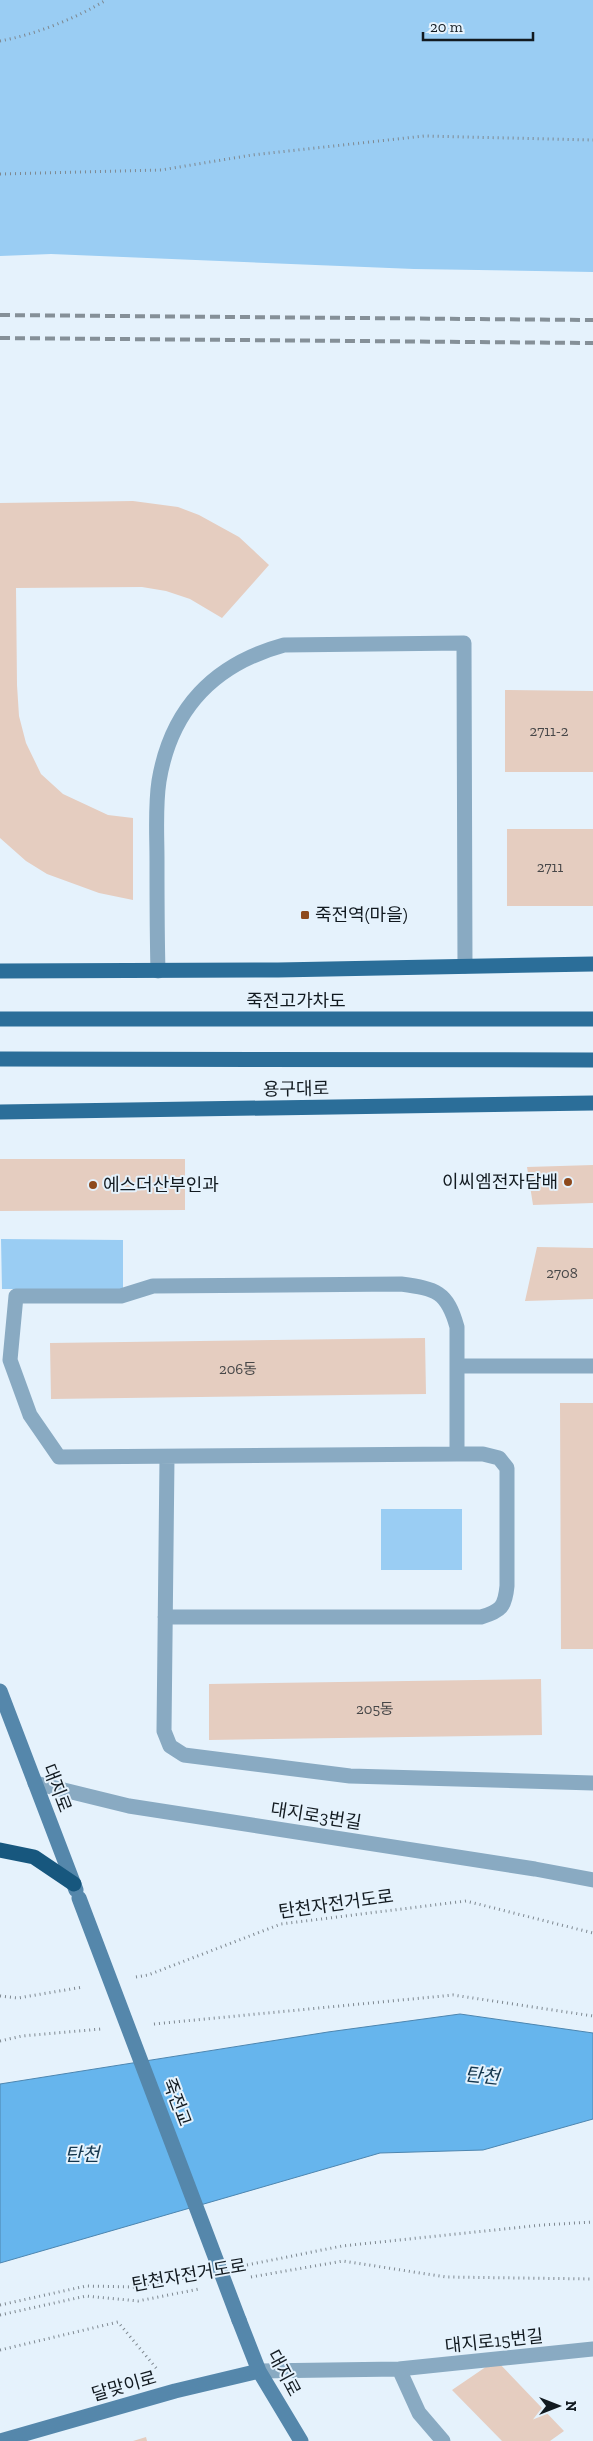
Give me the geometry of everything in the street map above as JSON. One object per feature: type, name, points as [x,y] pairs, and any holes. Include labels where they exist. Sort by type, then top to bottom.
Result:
[{"type":"highway","points":[[0,1850],[34,1857],[74,1884]]},
{"type":"main road","points":[[0,970],[158,970],[593,964]]},
{"type":"main road","name":"죽전고가차도","points":[[0,1019],[593,1019]]},
{"type":"main road","points":[[0,1059],[593,1060]]},
{"type":"main road","name":"용구대로","points":[[0,1112],[593,1103]]},
{"type":"street","points":[[158,970],[156,812],[159,782],[166,752],[175,727],[191,701],[236,663],[259,652],[284,645],[464,643],[465,966]]},
{"type":"street","points":[[165,1617],[481,1617],[497,1612],[506,1600],[507,1586],[507,1468],[499,1458],[483,1454],[167,1458],[59,1457],[30,1416],[10,1360],[16,1296],[121,1296],[153,1286],[401,1284],[424,1287],[441,1293],[451,1308],[457,1328],[457,1454]]},
{"type":"street","points":[[458,1366],[593,1366]]},
{"type":"street","points":[[167,1458],[164,1732],[170,1746],[184,1755],[350,1776],[593,1783]]},
{"type":"street","name":"대지로","points":[[0,1691],[79,1898]]},
{"type":"street","name":"대지로3번길","points":[[35,1783],[129,1806],[535,1869],[593,1880]]},
{"type":"street","name":"죽전교","points":[[79,1898],[239,2320]]},
{"type":"street","name":"대지로","points":[[239,2320],[259,2371],[301,2441]]},
{"type":"street","name":"대지로15번길","points":[[259,2371],[399,2369],[593,2349]]},
{"type":"street","points":[[399,2369],[419,2413],[443,2441]]},
{"type":"street","name":"달맞이로","points":[[0,2441],[175,2391],[259,2371]]},
{"type":"path","points":[[0,42],[13,39],[89,10],[106,0]]},
{"type":"path","points":[[0,174],[161,170],[252,155],[424,136],[593,140]]},
{"type":"path","name":"탄천자전거도로","points":[[130,1978],[148,1975],[281,1924],[466,1901],[593,1932]]},
{"type":"path","points":[[0,1996],[18,1998],[92,1985]]},
{"type":"path","points":[[149,2024],[453,1995],[593,2016]]},
{"type":"path","points":[[0,2041],[22,2036],[110,2028]]},
{"type":"path","points":[[239,2267],[342,2246],[542,2225],[593,2222]]},
{"type":"path","name":"탄천자전거도로","points":[[249,2278],[343,2260],[446,2276],[593,2279]]},
{"type":"path","points":[[0,2305],[86,2286],[135,2287],[201,2274]]},
{"type":"path","name":"탄천자전거도로","points":[[0,2315],[86,2296],[138,2301],[203,2288]]},
{"type":"path","points":[[0,2350],[118,2322],[175,2391]]},
{"type":"shaded area","points":[[0,0],[593,0],[593,272],[414,269],[51,254],[0,256]]},
{"type":"shaded area","points":[[1,1239],[123,1240],[123,1289],[2,1289]]},
{"type":"shaded area","points":[[381,1509],[462,1509],[462,1570],[381,1570]]},
{"type":"water","name":"탄천","points":[[460,2014],[593,2033],[593,2119],[483,2150],[380,2153],[0,2263],[0,2084],[328,2032]]},
{"type":"building","points":[[133,501],[178,507],[199,515],[239,537],[269,565],[222,618],[190,599],[166,591],[142,587],[16,588],[19,716],[26,743],[41,774],[63,794],[108,815],[133,818],[133,900],[99,893],[47,874],[26,861],[0,838],[0,503]]},
{"type":"building","points":[[505,690],[593,691],[593,772],[505,772]]},
{"type":"building","points":[[507,829],[593,829],[593,906],[507,906]]},
{"type":"building","name":"에스더산부인과","points":[[0,1159],[185,1159],[185,1210],[0,1211]]},
{"type":"building","points":[[593,1165],[593,1203],[533,1205],[527,1167]]},
{"type":"building","points":[[537,1247],[593,1248],[593,1299],[525,1301]]},
{"type":"building","points":[[425,1338],[426,1394],[51,1399],[50,1343]]},
{"type":"building","points":[[560,1403],[593,1403],[593,1649],[561,1649]]},
{"type":"building","points":[[541,1679],[542,1735],[209,1740],[209,1684]]},
{"type":"building","points":[[496,2360],[564,2431],[550,2441],[502,2441],[452,2390]]},
{"type":"building","points":[[146,2437],[147,2441],[133,2441]]},
{"type":"railway","points":[[0,315],[593,320]]},
{"type":"railway","points":[[0,338],[593,343]]},
{"type":"place","name":"죽전역(마을)","points":[[305,915]]},
{"type":"place","name":"이씨엠전자담배","points":[[568,1182]]},
{"type":"place","name":"에스더산부인과","points":[[93,1185]]}]
